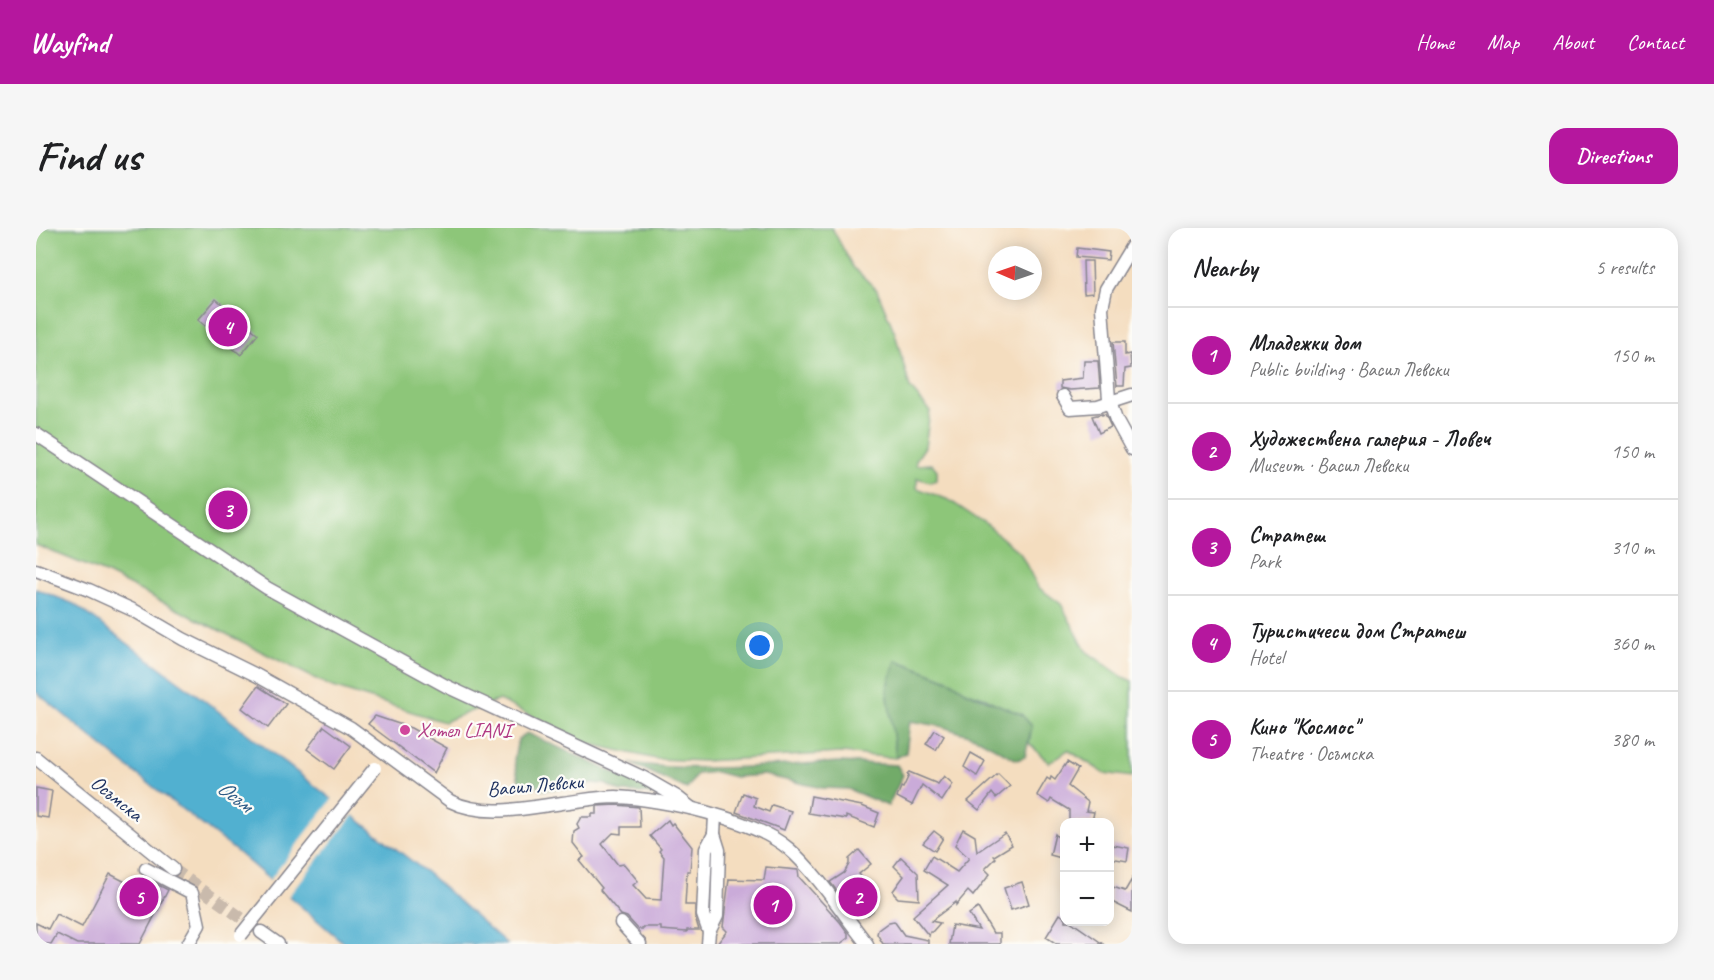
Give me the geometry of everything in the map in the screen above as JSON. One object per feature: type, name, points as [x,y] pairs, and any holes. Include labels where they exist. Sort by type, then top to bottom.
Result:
[{"type":"street","points":[[1132,246],[1106,289],[1102,308],[1111,403],[1116,420],[1132,449]]},
{"type":"street","points":[[1063,396],[1070,408],[1098,406],[1132,395]]},
{"type":"street","points":[[36,434],[267,588],[446,686],[644,778],[677,796],[694,810]]},
{"type":"street","name":"Васил Левски","points":[[36,570],[89,590],[135,611],[183,639],[256,675],[351,728],[441,794],[463,807],[477,810],[510,809],[615,797],[694,810],[752,828],[772,837],[789,849],[809,869],[867,944]]},
{"type":"street","name":"Осъмска","points":[[36,758],[173,869]]},
{"type":"street","points":[[238,940],[375,768]]},
{"type":"street","points":[[709,938],[703,915],[706,849],[714,834],[715,816]]},
{"type":"street","points":[[146,869],[192,893],[199,925],[188,944]]},
{"type":"street","points":[[621,923],[640,944]]},
{"type":"street","points":[[261,932],[278,944]]},
{"type":"green space","points":[[36,228],[832,228],[853,267],[877,290],[895,333],[910,388],[930,411],[925,447],[916,460],[916,465],[932,464],[937,470],[937,480],[930,482],[917,478],[917,488],[949,500],[988,526],[1020,553],[1038,587],[1061,604],[1086,651],[1132,681],[1132,777],[1104,773],[1068,750],[1049,763],[1029,743],[1032,726],[986,698],[967,692],[951,681],[897,660],[892,721],[896,758],[841,753],[704,761],[656,759],[586,743],[499,700],[444,722],[330,686],[105,573],[36,545]]},
{"type":"green space","points":[[896,660],[951,681],[967,692],[1021,714],[1032,726],[1025,757],[1017,760],[975,737],[940,726],[910,721],[906,753],[896,758],[887,689]]},
{"type":"green space","points":[[527,733],[665,798],[645,793],[621,792],[605,784],[592,783],[542,790],[534,782],[529,786],[520,786],[514,760],[518,739]]},
{"type":"green space","points":[[840,762],[897,765],[903,775],[888,806],[848,789],[822,788],[764,775],[735,777],[716,772],[697,774],[687,789],[630,763],[709,768]]},
{"type":"water","name":"Осъм","points":[[36,589],[74,604],[200,697],[426,872],[507,944],[345,944],[236,851],[36,692]]},
{"type":"pier","points":[[334,797],[355,813],[287,898],[268,882]]},
{"type":"building","points":[[1077,248],[1109,252],[1108,260],[1076,257]]},
{"type":"building","points":[[1083,261],[1092,261],[1093,293],[1084,294]]},
{"type":"building","points":[[216,299],[258,334],[241,355],[198,320]]},
{"type":"building","points":[[1113,342],[1125,342],[1125,355],[1130,354],[1131,368],[1125,369],[1124,386],[1117,387]]},
{"type":"building","points":[[1084,361],[1098,361],[1100,388],[1070,390],[1060,388],[1060,381],[1083,378]]},
{"type":"building","points":[[1105,414],[1111,427],[1099,433],[1092,416]]},
{"type":"building","points":[[258,686],[286,704],[268,728],[242,708]]},
{"type":"building","points":[[375,716],[411,728],[447,748],[434,773],[368,724]]},
{"type":"building","points":[[324,726],[351,746],[334,769],[307,749]]},
{"type":"building","points":[[935,730],[944,736],[936,750],[926,744]]},
{"type":"building","points":[[971,753],[985,761],[977,776],[964,767]]},
{"type":"building","points":[[1067,762],[1078,769],[1068,786],[1088,802],[1086,811],[1094,812],[1093,818],[1069,818],[1069,810],[1051,799],[1049,803],[1037,795],[1047,778],[1050,780],[1051,777],[1055,780]]},
{"type":"building","points":[[909,772],[938,784],[944,776],[953,784],[942,801],[922,785],[912,805],[897,797]]},
{"type":"building","points":[[998,774],[1010,786],[996,798],[992,793],[979,810],[968,801]]},
{"type":"building","points":[[36,788],[52,791],[48,818],[36,816]]},
{"type":"building","points":[[743,793],[756,798],[754,806],[769,812],[772,805],[791,811],[784,830],[736,812]]},
{"type":"building","points":[[811,796],[862,806],[879,813],[874,827],[846,816],[846,819],[808,813]]},
{"type":"building","points":[[597,806],[639,807],[640,827],[621,827],[621,834],[613,833],[602,844],[618,865],[624,864],[638,881],[633,885],[646,899],[661,900],[664,857],[659,851],[661,849],[650,836],[668,820],[692,847],[690,871],[687,871],[685,905],[695,905],[695,917],[699,930],[687,930],[687,932],[661,930],[661,927],[638,929],[627,917],[621,915],[579,860],[584,857],[573,843],[574,831],[579,828],[577,824],[581,817],[592,817],[592,814],[597,814]]},
{"type":"building","points":[[963,829],[975,836],[977,852],[1005,833],[1012,845],[994,856],[996,858],[985,869],[990,874],[973,896],[968,891],[956,905],[956,902],[931,921],[940,923],[930,932],[929,936],[913,916],[948,885],[924,870],[932,856],[957,872],[969,858],[955,845]]},
{"type":"building","points":[[934,831],[943,838],[935,851],[923,843]]},
{"type":"building","points":[[1055,834],[1060,840],[1060,858],[1050,855]]},
{"type":"building","points":[[1114,845],[1129,848],[1127,861],[1114,859]]},
{"type":"building","points":[[859,850],[871,864],[859,874],[869,888],[867,891],[873,902],[873,911],[868,915],[857,917],[830,882],[844,873],[849,859]]},
{"type":"building","points":[[901,857],[918,873],[919,900],[898,898],[894,894],[893,891],[904,876],[894,866]]},
{"type":"building","points":[[766,867],[798,870],[799,877],[840,922],[848,933],[848,938],[840,944],[717,944],[727,931],[723,927],[729,879],[764,880]]},
{"type":"building","points":[[110,874],[141,890],[147,879],[168,890],[140,944],[77,944],[57,934],[51,944],[36,944],[36,923],[48,929],[56,914],[82,927]]},
{"type":"building","points":[[1132,879],[1132,912],[1114,903],[1114,887],[1125,891]]},
{"type":"building","points":[[1022,882],[1029,904],[1011,910],[1004,888]]},
{"type":"building","points":[[978,908],[993,933],[1000,933],[1000,944],[949,944],[952,925],[979,930],[969,914]]},
{"type":"building","points":[[1060,914],[1060,926],[1077,926],[1103,944],[1057,944],[1046,937]]},
{"type":"building","points":[[894,921],[904,935],[928,940],[928,944],[883,944],[877,934],[878,930]]},
{"type":"tunnel","points":[[173,869],[261,932]]},
{"type":"place","name":"Туристичеси дом Стратеш","points":[[228,327]]},
{"type":"place","name":"Стратеш","points":[[228,510]]},
{"type":"place","name":"Хотел LIANI","points":[[405,730]]},
{"type":"place","name":"Кино \"Космос\"","points":[[139,897]]},
{"type":"place","name":"Художествена галерия - Ловеч","points":[[858,897]]},
{"type":"place","name":"Младежки дом","points":[[773,905]]}]
